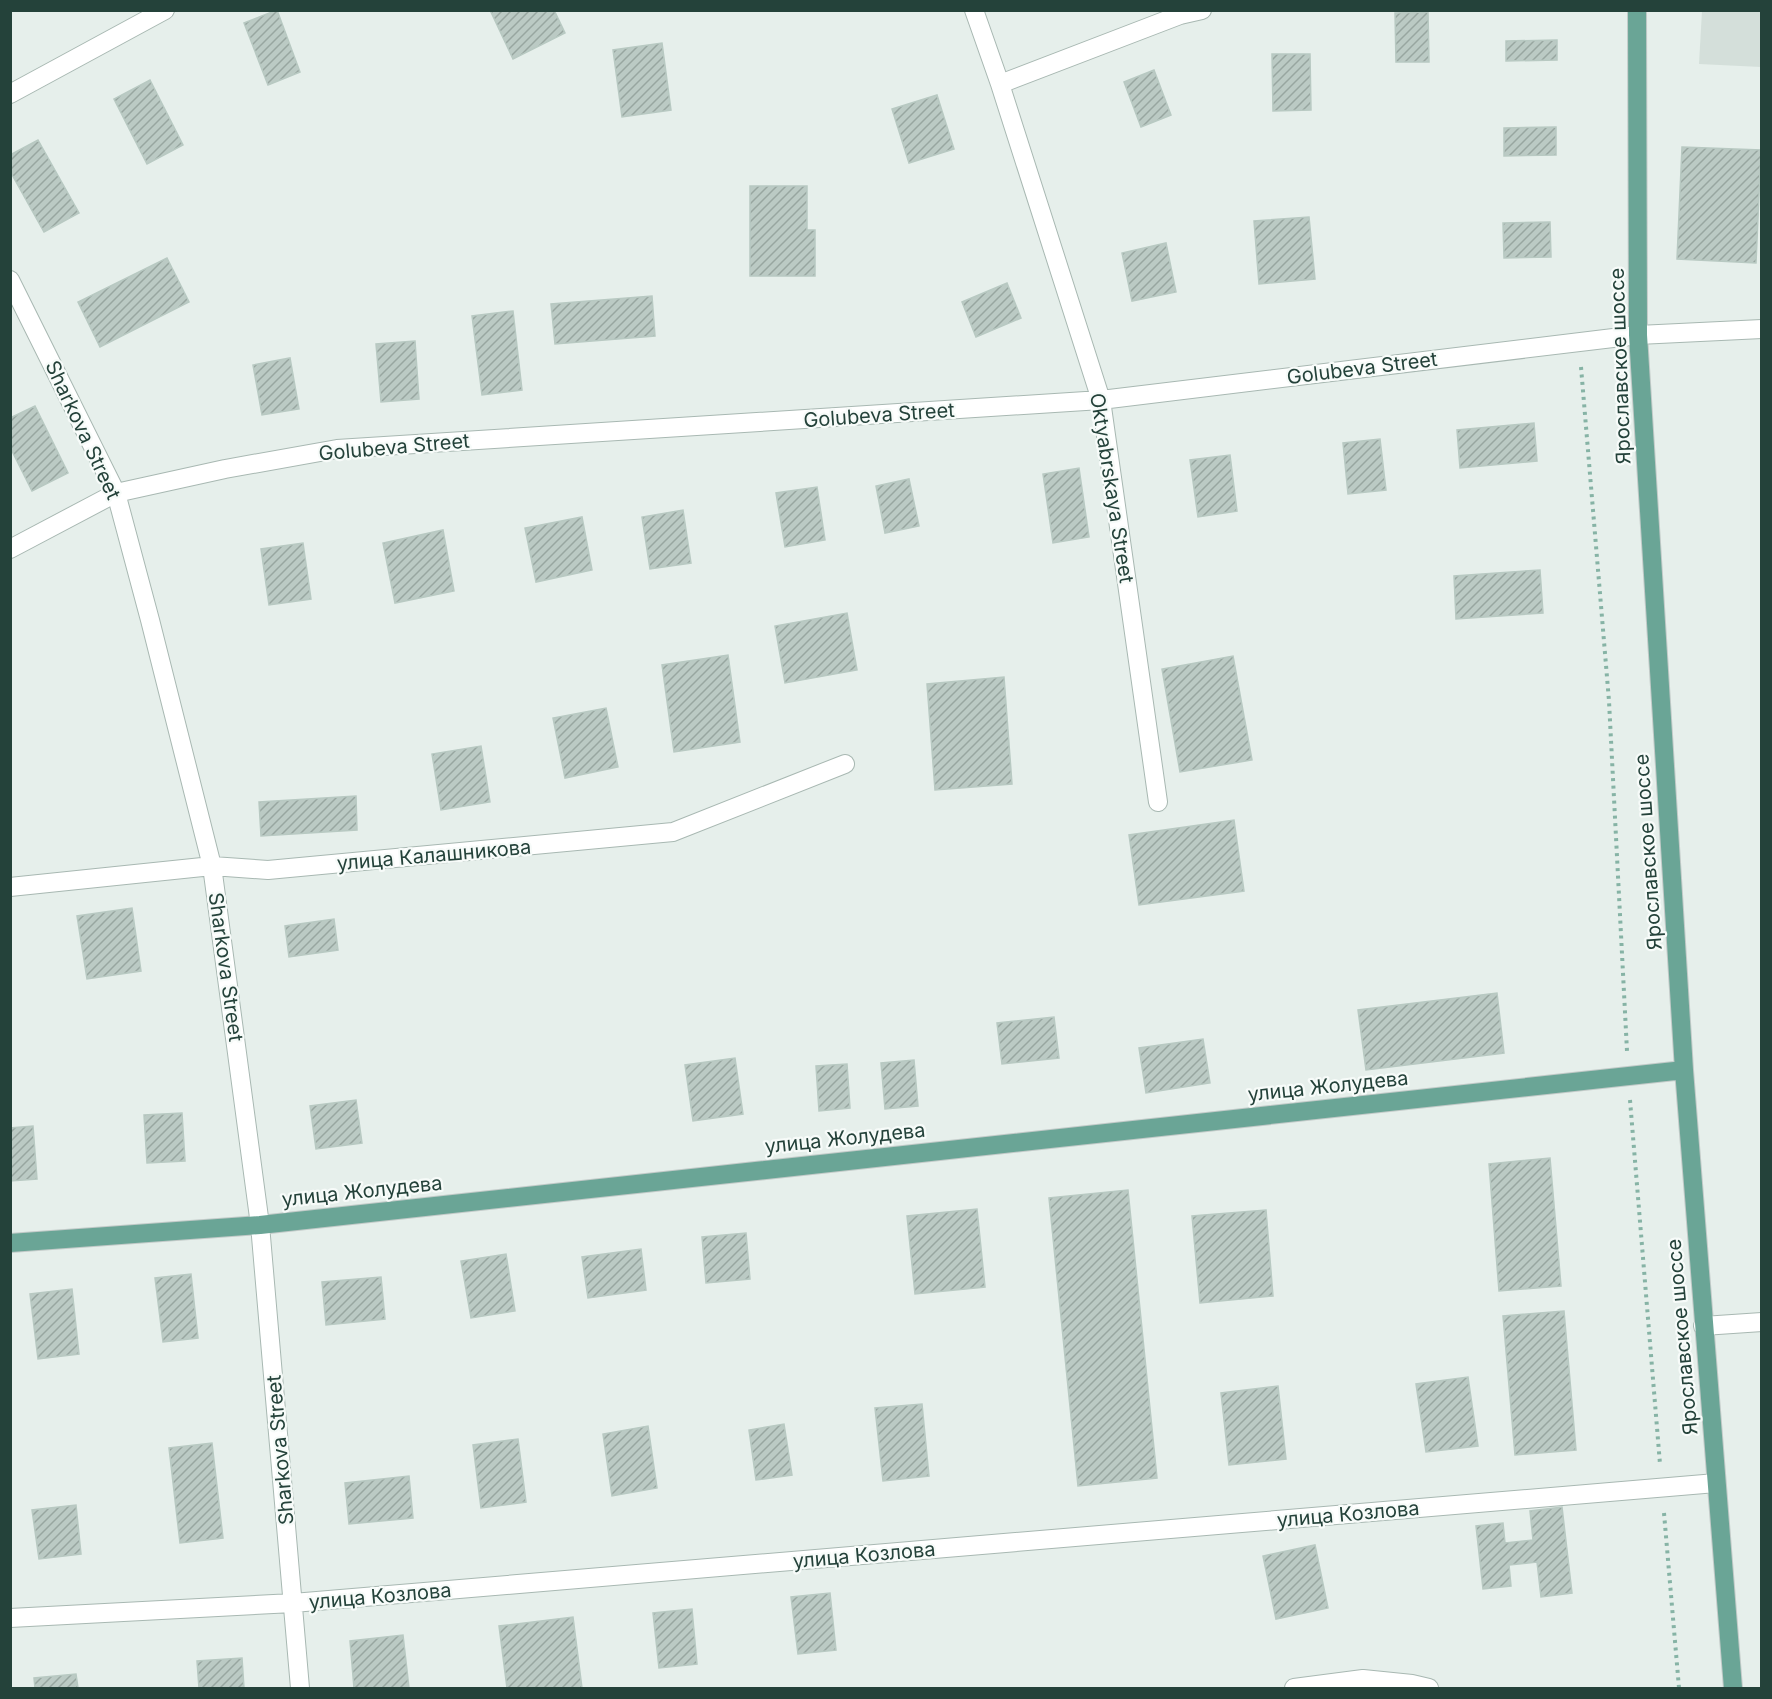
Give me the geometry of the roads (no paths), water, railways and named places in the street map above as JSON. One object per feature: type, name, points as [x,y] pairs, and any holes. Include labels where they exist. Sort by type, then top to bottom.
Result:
[{"type":"main road","name":"Ярославское шоссе","points":[[1637,10],[1638,335],[1684,1070],[1733,1689]]},
{"type":"main road","name":"улица Жолудева","points":[[10,1243],[260,1224],[1684,1070]]},
{"type":"street","points":[[10,94],[165,10]]},
{"type":"street","name":"Oktyabrskaya Street","points":[[974,10],[1000,84],[1101,400],[1158,802]]},
{"type":"street","points":[[1000,84],[1180,15],[1202,10]]},
{"type":"street","name":"Sharkova Street","points":[[10,280],[116,494],[212,866],[260,1224],[300,1689]]},
{"type":"street","name":"Golubeva Street","points":[[10,549],[116,494],[225,469],[337,449],[1101,400],[1638,335],[1761,329]]},
{"type":"street","name":"улица Калашникова","points":[[10,887],[212,866],[268,870],[673,832],[845,764]]},
{"type":"street","points":[[1703,1326],[1761,1322]]},
{"type":"street","name":"улица Козлова","points":[[10,1618],[293,1604],[1716,1483]]},
{"type":"street","points":[[1294,1689],[1363,1679],[1412,1684],[1429,1689]]}]
